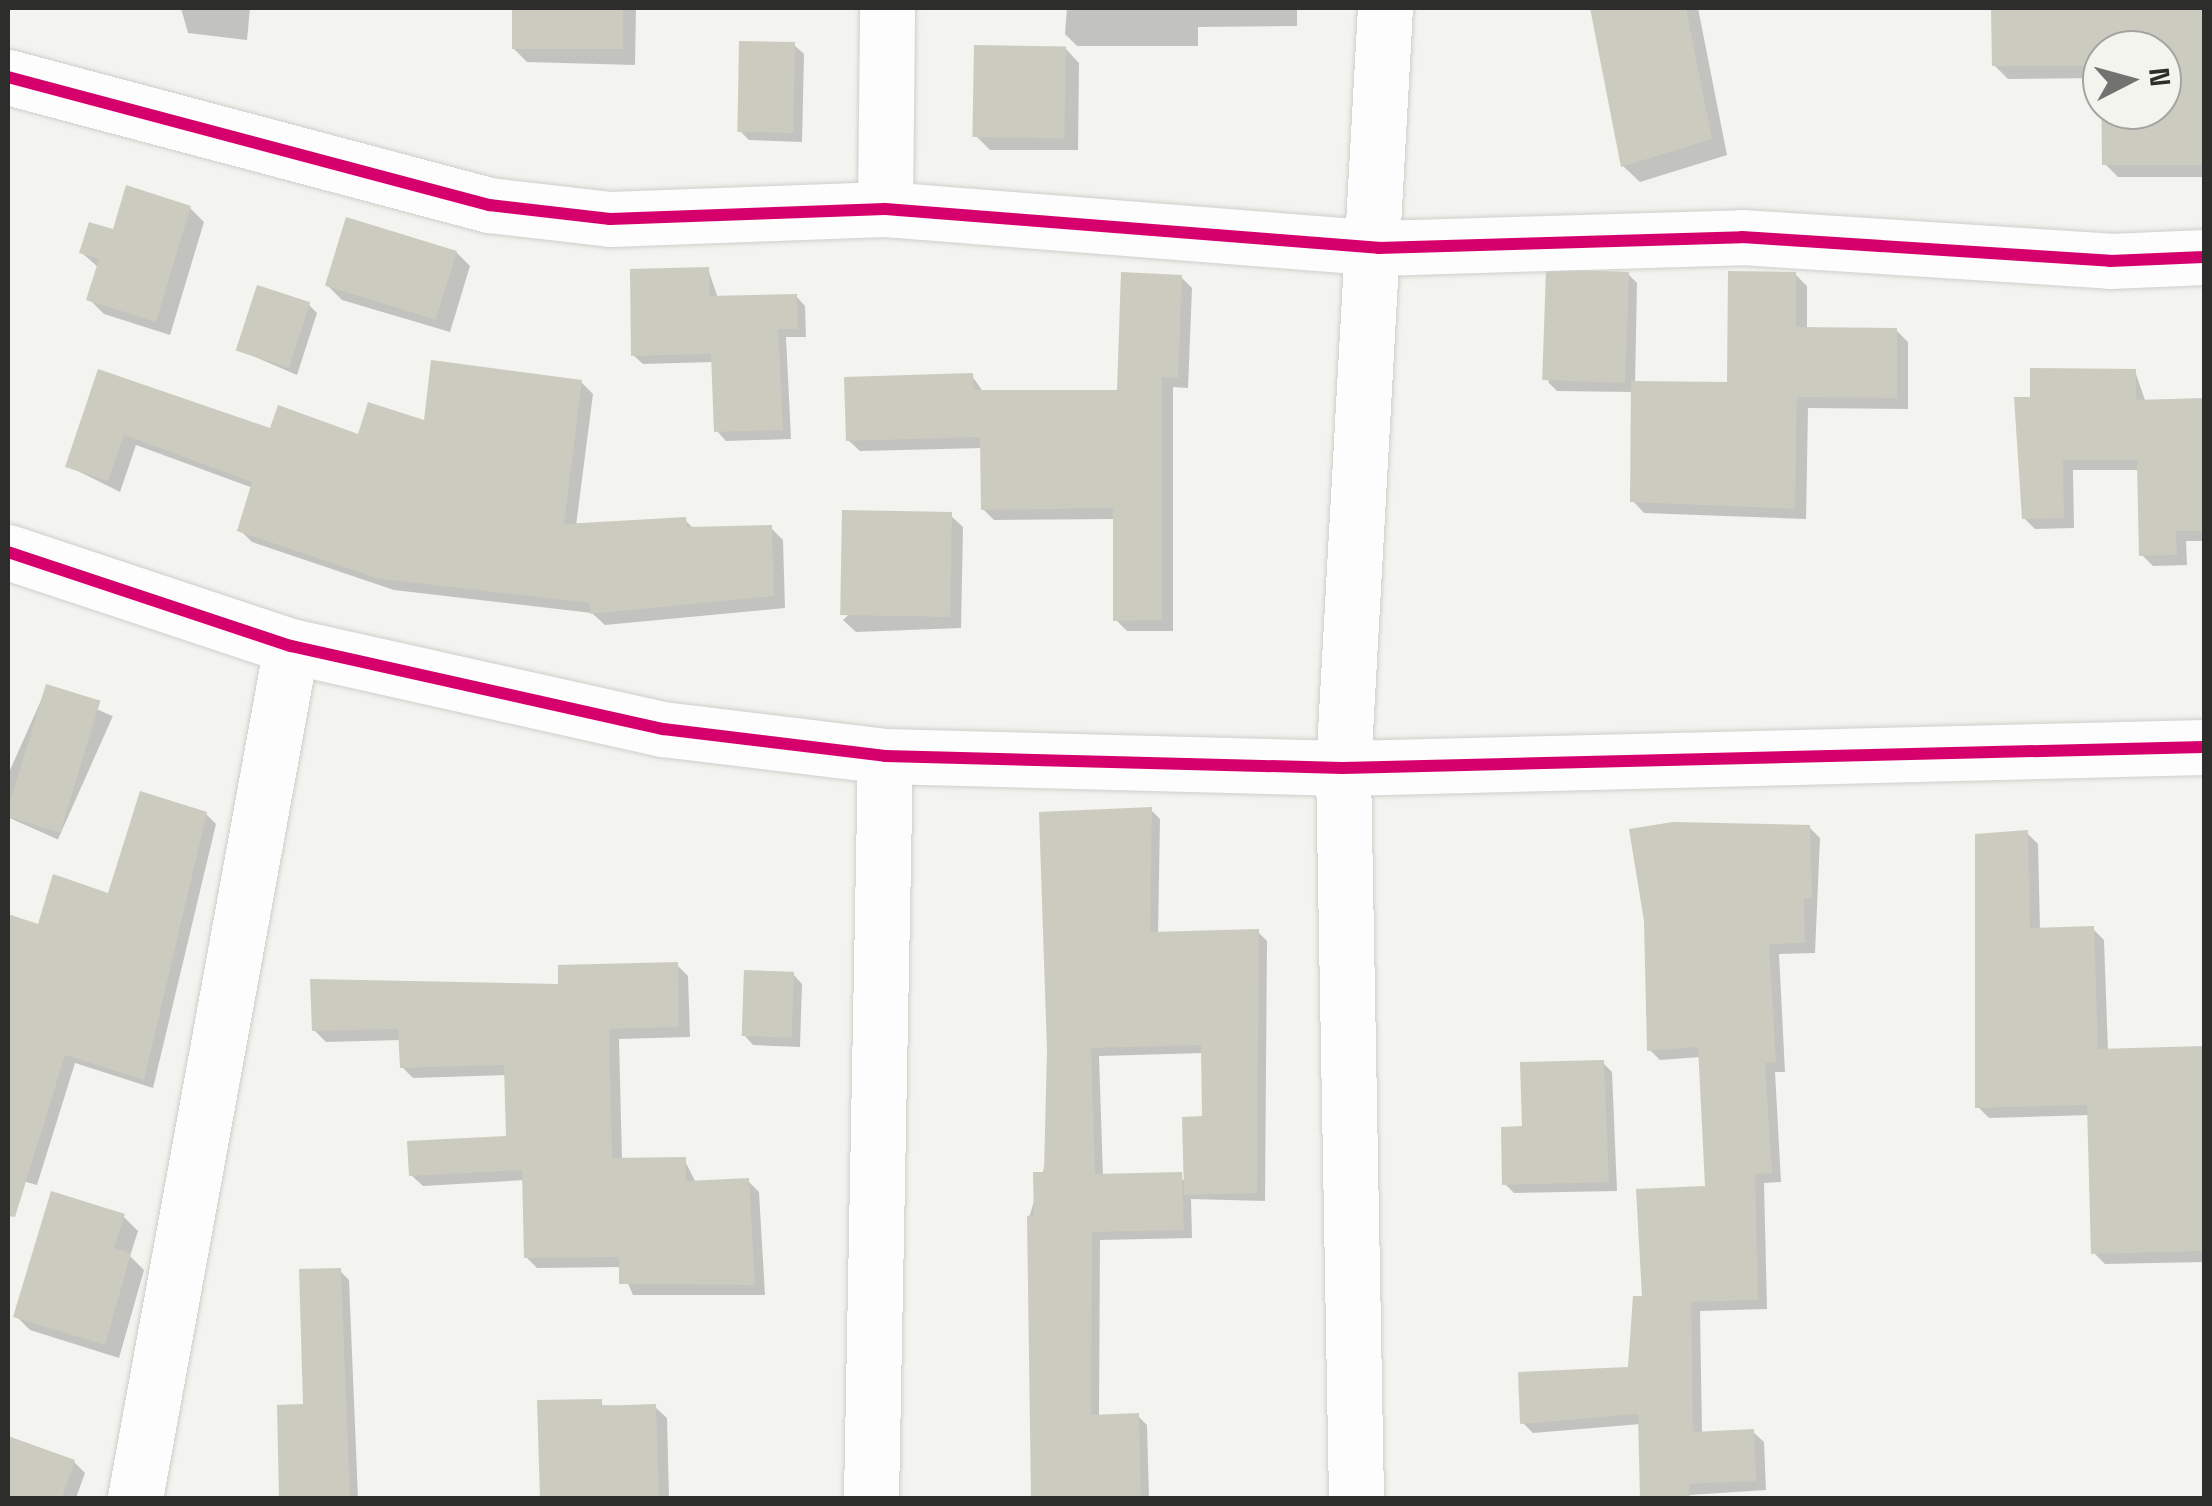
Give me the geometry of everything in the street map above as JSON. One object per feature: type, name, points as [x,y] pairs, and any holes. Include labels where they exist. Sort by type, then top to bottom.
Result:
[{"type":"street","points":[[886,210],[887,8]]},
{"type":"street","points":[[1356,1498],[1343,768],[1378,248],[1385,8]]},
{"type":"street","points":[[8,76],[490,205],[610,219],[886,210],[1378,248],[1742,237],[2110,261],[2204,258]]},
{"type":"street","points":[[8,552],[291,646],[664,729],[885,756],[1343,768],[2204,747]]},
{"type":"street","points":[[135,1498],[291,646]]},
{"type":"street","points":[[871,1498],[885,756]]},
{"type":"building","points":[[512,8],[623,8],[623,49],[512,49]]},
{"type":"building","points":[[1590,8],[1686,8],[1712,139],[1621,167]]},
{"type":"building","points":[[1991,8],[2204,8],[2204,165],[2102,165],[2102,130],[2182,130],[2182,30],[2082,30],[2082,66],[1992,66]]},
{"type":"building","points":[[739,41],[795,42],[793,133],[737,132]]},
{"type":"building","points":[[974,45],[1066,47],[1064,139],[972,137]]},
{"type":"building","points":[[126,185],[191,206],[156,322],[86,300],[99,259],[79,253],[89,222],[113,229]]},
{"type":"building","points":[[346,217],[457,251],[436,320],[325,286]]},
{"type":"building","points":[[709,267],[710,296],[797,294],[798,329],[778,329],[783,430],[714,432],[711,354],[631,356],[630,269]]},
{"type":"building","points":[[1546,269],[1629,272],[1625,383],[1542,380]]},
{"type":"building","points":[[1728,271],[1796,272],[1796,327],[1897,328],[1897,398],[1797,397],[1795,509],[1630,502],[1631,381],[1727,382]]},
{"type":"building","points":[[1121,272],[1182,275],[1178,378],[1162,377],[1162,620],[1113,621],[1113,508],[981,510],[980,437],[846,441],[844,377],[973,373],[974,390],[1117,390]]},
{"type":"building","points":[[257,285],[310,302],[289,368],[236,351]]},
{"type":"building","points":[[431,360],[582,380],[564,524],[686,517],[687,527],[772,525],[774,596],[590,614],[590,603],[380,579],[237,531],[252,482],[124,435],[108,481],[65,467],[98,369],[270,428],[278,405],[358,434],[368,402],[424,420]]},
{"type":"building","points":[[2030,368],[2136,369],[2136,400],[2204,398],[2204,531],[2176,531],[2177,555],[2139,556],[2137,460],[2063,460],[2064,518],[2022,519],[2014,397],[2030,397]]},
{"type":"building","points":[[842,510],[952,512],[950,617],[840,615]]},
{"type":"building","points":[[46,684],[101,701],[60,833],[8,817]]},
{"type":"building","points":[[140,791],[207,812],[144,1080],[65,1055],[15,1217],[8,1216],[8,914],[38,924],[53,874],[108,893]]},
{"type":"building","points":[[1152,807],[1150,932],[1259,929],[1257,1193],[1184,1195],[1182,1117],[1202,1116],[1201,1045],[1091,1048],[1095,1174],[1182,1172],[1184,1230],[1092,1232],[1091,1415],[1139,1413],[1141,1498],[1031,1498],[1027,1216],[1034,1215],[1033,1172],[1044,1172],[1047,1051],[1039,812]]},
{"type":"building","points":[[1673,822],[1810,825],[1812,898],[1804,899],[1805,943],[1769,944],[1776,1062],[1765,1063],[1772,1173],[1755,1174],[1758,1300],[1691,1302],[1693,1432],[1754,1429],[1756,1481],[1689,1484],[1690,1498],[1640,1498],[1638,1414],[1520,1424],[1518,1372],[1628,1367],[1633,1296],[1642,1296],[1636,1189],[1705,1186],[1698,1047],[1647,1051],[1644,921],[1629,829]]},
{"type":"building","points":[[2028,830],[2030,928],[2094,926],[2098,1049],[2204,1046],[2204,1251],[2091,1254],[2087,1105],[1975,1108],[1975,834]]},
{"type":"building","points":[[678,962],[679,1027],[609,1029],[612,1158],[686,1157],[686,1181],[749,1178],[755,1285],[619,1284],[619,1257],[524,1258],[522,1170],[409,1176],[407,1141],[506,1136],[504,1065],[400,1068],[398,1029],[312,1031],[310,979],[558,984],[558,965]]},
{"type":"building","points":[[744,970],[794,972],[792,1038],[742,1036]]},
{"type":"building","points":[[1604,1060],[1609,1182],[1502,1185],[1501,1127],[1522,1126],[1520,1062]]},
{"type":"building","points":[[51,1191],[125,1214],[114,1248],[131,1253],[105,1345],[13,1317]]},
{"type":"building","points":[[341,1268],[350,1498],[279,1498],[277,1405],[303,1404],[299,1269]]},
{"type":"building","points":[[602,1399],[602,1406],[656,1404],[659,1498],[540,1498],[537,1400]]},
{"type":"building","points":[[8,1436],[75,1460],[62,1498],[8,1498]]},
{"type":"cycle path","points":[[8,77],[489,205],[610,219],[885,209],[1378,248],[1742,237],[2110,261],[2204,257]]},
{"type":"cycle path","points":[[8,552],[291,646],[663,729],[885,756],[1343,768],[2204,747]]}]
